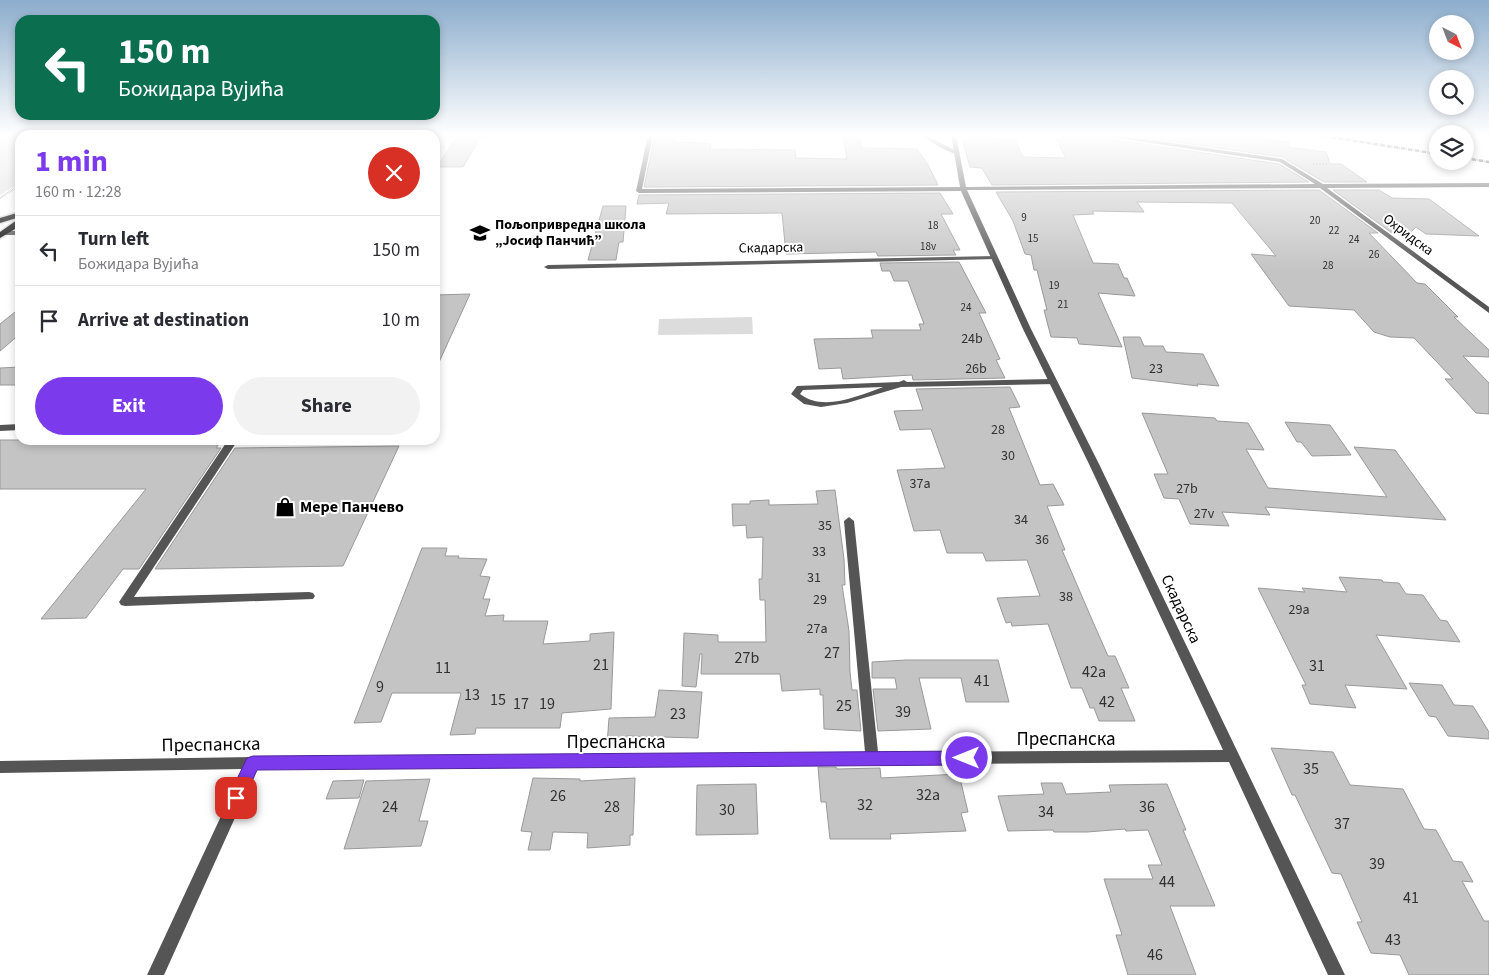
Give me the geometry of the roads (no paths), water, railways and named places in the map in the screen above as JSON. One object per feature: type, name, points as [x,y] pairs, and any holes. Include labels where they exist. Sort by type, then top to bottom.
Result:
[{"type":"main road","points":[[0,221],[15,216]]},
{"type":"main road","points":[[2,234],[15,225]]},
{"type":"street","points":[[641,180],[639,191],[1489,185]]},
{"type":"street","name":"Скадарска","points":[[961,180],[963,189],[995,258],[1337,975]]},
{"type":"street","name":"Охридска","points":[[1312,180],[1489,311]]},
{"type":"street","points":[[2,234],[15,233]]},
{"type":"street","name":"Скадарска","points":[[548,267],[995,258]]},
{"type":"street","points":[[904,383],[854,398],[824,404],[814,405],[804,402],[795,394],[800,388],[904,383],[992,385],[1054,382]]},
{"type":"street","points":[[0,428],[15,427]]},
{"type":"street","points":[[230,445],[126,602],[309,596]]},
{"type":"street","points":[[849,521],[872,759]]},
{"type":"street","name":"Преспанска","points":[[0,767],[253,763],[1233,756]]},
{"type":"street","points":[[155,975],[253,763]]},
{"type":"place","name":"Пољопривредна школа „Јосиф Панчић”","points":[[480,233]]},
{"type":"place","name":"Мере Панчево","points":[[285,507]]}]
